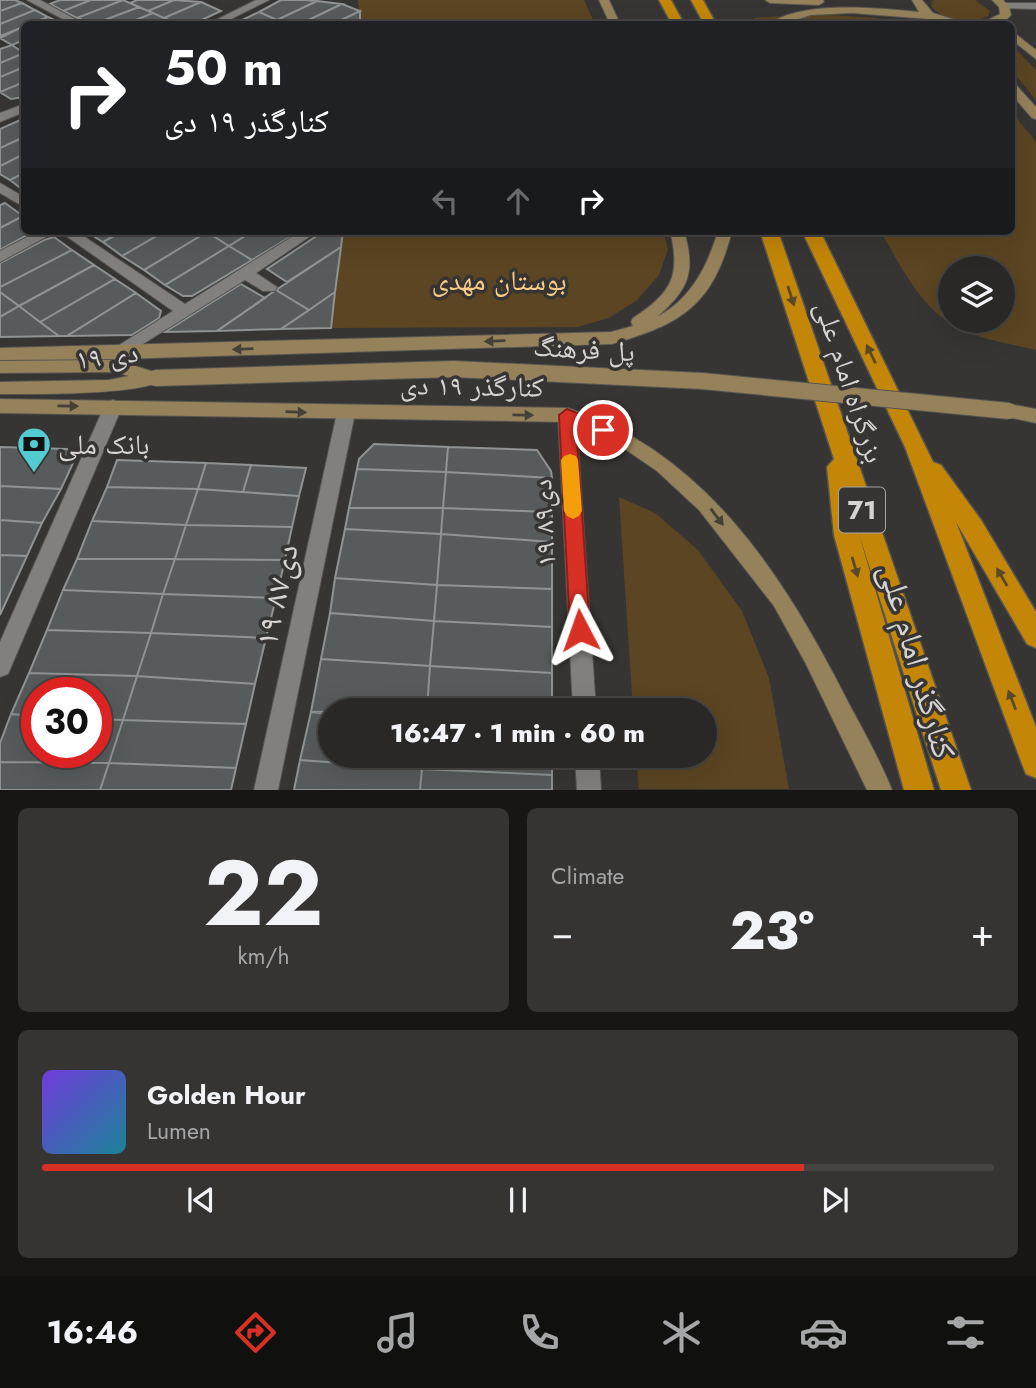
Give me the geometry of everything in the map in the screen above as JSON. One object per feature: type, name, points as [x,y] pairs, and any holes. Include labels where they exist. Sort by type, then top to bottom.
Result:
[{"type":"highway","points":[[665,0],[676,21]]},
{"type":"highway","points":[[697,0],[708,21]]},
{"type":"highway","name":"بزرگراه امام علی","points":[[770,235],[956,789]]},
{"type":"highway","name":"بزرگراه امام علی","points":[[813,235],[916,447],[1036,764]]},
{"type":"highway","name":"کنارگذر امام علی","points":[[834,427],[846,535],[919,789]]},
{"type":"highway","points":[[916,447],[973,527],[1036,636]]},
{"type":"main road","points":[[604,0],[614,21]]},
{"type":"main road","points":[[770,0],[861,0]]},
{"type":"main road","points":[[917,0],[919,7],[932,16]]},
{"type":"main road","points":[[1000,3],[1006,15],[1002,21]]},
{"type":"main road","points":[[782,21],[803,13],[830,10],[932,16],[948,21]]},
{"type":"main road","points":[[1015,37],[1036,57]]},
{"type":"main road","points":[[1015,91],[1036,115]]},
{"type":"main road","points":[[612,338],[652,314],[672,292],[684,260],[678,235]]},
{"type":"main road","points":[[612,338],[669,318],[697,293],[716,264],[724,235]]},
{"type":"main road","name":"کنارگذر ۱۹ دی","points":[[0,354],[612,338]]},
{"type":"main road","name":"۱۹ دی","points":[[0,367],[116,366],[155,378]]},
{"type":"main road","name":"پل فرهنگ","points":[[155,378],[454,369],[702,381],[1009,411],[1036,416]]},
{"type":"main road","name":"۱۹ دی","points":[[0,388],[109,386],[155,378]]},
{"type":"main road","name":"کنارگذر ۱۹ دی","points":[[0,406],[567,415],[622,438],[664,466],[706,504],[781,600],[814,657],[880,789]]},
{"type":"street","points":[[32,0],[73,21]]},
{"type":"street","points":[[219,21],[264,0]]},
{"type":"street","points":[[1000,3],[1036,6]]},
{"type":"street","points":[[0,102],[20,110]]},
{"type":"street","points":[[0,118],[20,110]]},
{"type":"street","points":[[0,187],[21,201]]},
{"type":"street","points":[[0,257],[42,235]]},
{"type":"street","points":[[72,235],[184,311]]},
{"type":"street","points":[[118,353],[305,235]]},
{"type":"street","points":[[245,273],[269,287]]},
{"type":"street","points":[[0,667],[113,407]]},
{"type":"street","name":"۱۹ دی۸۷","points":[[266,789],[346,413]]},
{"type":"street","name":"۱۹ دی۸۹","points":[[567,415],[584,698]]},
{"type":"street","points":[[588,768],[589,789]]},
{"type":"green space","points":[[358,0],[584,0],[594,21],[360,21]]},
{"type":"green space","points":[[933,0],[975,0],[990,11],[988,16],[981,19],[958,20],[936,11],[931,6]]},
{"type":"green space","points":[[814,14],[891,21],[753,21],[754,18]]},
{"type":"green space","points":[[1015,48],[1036,70],[1036,100],[1015,75]]},
{"type":"green space","points":[[1015,116],[1036,142],[1036,350],[970,333],[1015,333],[1015,256],[938,256],[938,314],[914,287],[882,235],[1015,235]]},
{"type":"green space","name":"بوستان مهدی","points":[[343,235],[664,235],[668,249],[659,275],[637,300],[609,318],[577,327],[331,328]]},
{"type":"green space","points":[[619,497],[655,513],[698,550],[742,611],[769,678],[789,789],[639,789],[637,768],[717,768],[717,698],[632,698]]},
{"type":"building","points":[[0,0],[15,0],[22,3],[0,11]]},
{"type":"building","points":[[60,0],[91,0],[63,11],[50,4]]},
{"type":"building","points":[[91,0],[123,0],[77,18],[63,11]]},
{"type":"building","points":[[123,0],[139,7],[102,21],[77,18]]},
{"type":"building","points":[[137,0],[174,0],[148,11],[130,3]]},
{"type":"building","points":[[174,0],[201,2],[164,18],[148,11]]},
{"type":"building","points":[[281,0],[317,1],[277,20],[259,12]]},
{"type":"building","points":[[317,1],[342,4],[306,21],[277,20]]},
{"type":"building","points":[[201,2],[221,11],[199,21],[171,21],[164,18]]},
{"type":"building","points":[[22,3],[35,10],[0,24],[0,11]]},
{"type":"building","points":[[342,4],[360,11],[339,21],[306,21]]},
{"type":"building","points":[[139,7],[153,13],[133,21],[102,21]]},
{"type":"building","points":[[35,10],[48,17],[38,21],[21,21],[21,28],[0,36],[0,24]]},
{"type":"building","points":[[360,11],[360,21],[339,21]]},
{"type":"building","points":[[259,12],[277,20],[274,21],[240,21]]},
{"type":"building","points":[[153,13],[168,20],[166,21],[133,21]]},
{"type":"building","points":[[48,17],[57,21],[37,21]]},
{"type":"building","points":[[21,28],[21,41],[12,45],[0,38]]},
{"type":"building","points":[[12,45],[21,51],[21,54],[0,63],[0,49]]},
{"type":"building","points":[[21,54],[21,68],[0,77],[0,63]]},
{"type":"building","points":[[21,68],[21,83],[0,92],[0,77]]},
{"type":"building","points":[[21,83],[21,97],[11,99],[0,92]]},
{"type":"building","points":[[20,120],[21,138],[0,148],[0,129]]},
{"type":"building","points":[[21,138],[21,156],[0,166],[0,148]]},
{"type":"building","points":[[21,156],[21,174],[10,180],[0,174],[0,166]]},
{"type":"building","points":[[21,174],[21,189],[10,180]]},
{"type":"building","points":[[5,203],[21,217],[0,228],[0,205]]},
{"type":"building","points":[[21,217],[21,235],[28,235],[0,250],[0,228]]},
{"type":"building","points":[[92,235],[116,235],[103,242]]},
{"type":"building","points":[[116,235],[158,235],[122,256],[103,242]]},
{"type":"building","points":[[158,235],[202,235],[144,270],[122,256]]},
{"type":"building","points":[[202,235],[212,235],[229,246],[165,285],[144,270]]},
{"type":"building","points":[[212,235],[247,235],[229,246]]},
{"type":"building","points":[[247,235],[293,235],[252,260],[229,246]]},
{"type":"building","points":[[318,235],[342,235],[341,247],[287,282],[267,269]]},
{"type":"building","points":[[54,237],[72,250],[0,287],[0,263]]},
{"type":"building","points":[[229,246],[252,260],[192,296],[183,296],[165,285]]},
{"type":"building","points":[[341,247],[335,292],[309,310],[276,290]]},
{"type":"building","points":[[72,250],[94,265],[19,306],[0,292],[0,287]]},
{"type":"building","points":[[94,265],[115,279],[40,322],[19,306]]},
{"type":"building","points":[[115,279],[136,293],[67,336],[59,336],[40,322]]},
{"type":"building","points":[[241,284],[265,298],[217,331],[165,332]]},
{"type":"building","points":[[276,290],[309,310],[281,329],[217,331]]},
{"type":"building","points":[[0,292],[19,306],[0,317]]},
{"type":"building","points":[[335,292],[331,328],[281,329],[309,310]]},
{"type":"building","points":[[136,293],[161,311],[159,318],[132,335],[67,336]]},
{"type":"building","points":[[19,306],[59,336],[0,337],[0,317]]},
{"type":"building","points":[[374,444],[448,447],[446,472],[357,469],[359,459]]},
{"type":"building","name":"بانک ملی","points":[[0,447],[67,449],[74,461],[61,489],[0,486]]},
{"type":"building","points":[[448,447],[537,450],[551,471],[552,478],[446,472]]},
{"type":"building","points":[[117,460],[206,463],[198,489],[107,487]]},
{"type":"building","points":[[206,463],[251,465],[243,492],[198,489]]},
{"type":"building","points":[[251,465],[306,468],[299,496],[243,492]]},
{"type":"building","points":[[357,469],[446,472],[443,508],[349,508]]},
{"type":"building","points":[[446,472],[552,478],[552,512],[443,508]]},
{"type":"building","points":[[0,486],[61,489],[42,523],[0,520]]},
{"type":"building","points":[[107,487],[198,489],[186,525],[92,521]]},
{"type":"building","points":[[198,489],[299,496],[292,527],[186,525]]},
{"type":"building","points":[[349,508],[443,508],[441,534],[345,529]]},
{"type":"building","points":[[443,508],[552,512],[552,542],[441,534]]},
{"type":"building","points":[[0,520],[42,523],[27,556],[0,555]]},
{"type":"building","points":[[92,521],[186,525],[175,559],[77,559]]},
{"type":"building","points":[[186,525],[292,527],[285,560],[175,559]]},
{"type":"building","points":[[345,529],[441,534],[437,585],[335,578]]},
{"type":"building","points":[[441,534],[552,542],[552,589],[437,585]]},
{"type":"building","points":[[0,555],[27,556],[0,615]]},
{"type":"building","points":[[77,559],[175,559],[163,594],[63,590]]},
{"type":"building","points":[[175,559],[285,560],[276,598],[163,594]]},
{"type":"building","points":[[335,578],[437,585],[434,621],[330,613]]},
{"type":"building","points":[[437,585],[552,589],[552,627],[434,621]]},
{"type":"building","points":[[63,590],[163,594],[151,633],[47,630]]},
{"type":"building","points":[[163,594],[276,598],[266,638],[151,633]]},
{"type":"building","points":[[330,613],[434,621],[430,666],[321,659]]},
{"type":"building","points":[[434,621],[552,627],[552,673],[430,666]]},
{"type":"building","points":[[47,630],[151,633],[137,676],[29,673]]},
{"type":"building","points":[[151,633],[266,638],[255,684],[137,676]]},
{"type":"building","points":[[321,659],[430,666],[428,698],[318,698],[318,712],[311,712]]},
{"type":"building","points":[[430,666],[552,673],[552,698],[428,698]]},
{"type":"building","points":[[29,673],[137,676],[123,720],[112,720],[112,677],[27,677]]},
{"type":"building","points":[[137,676],[255,684],[246,724],[123,720]]},
{"type":"building","points":[[21,691],[21,715],[11,714]]},
{"type":"building","points":[[311,712],[318,713],[318,761],[300,760]]},
{"type":"building","points":[[11,714],[21,715],[21,762],[0,762],[0,743]]},
{"type":"building","points":[[112,720],[123,720],[112,754]]},
{"type":"building","points":[[123,720],[246,724],[236,768],[112,763],[112,754]]},
{"type":"building","points":[[300,760],[318,761],[318,768],[422,769],[420,790],[294,790]]},
{"type":"building","points":[[0,762],[21,762],[21,768],[107,768],[100,790],[0,790]]},
{"type":"building","points":[[112,763],[236,768],[231,790],[100,790],[107,768],[112,768]]},
{"type":"building","points":[[552,768],[552,775],[422,769]]},
{"type":"building","points":[[422,769],[552,775],[552,790],[420,790]]},
{"type":"slow traffic","points":[[570,460],[573,511]]},
{"type":"place","name":"بانک ملی","points":[[34,474]]},
{"type":"route","points":[[580,630],[567,415],[603,430]]}]
